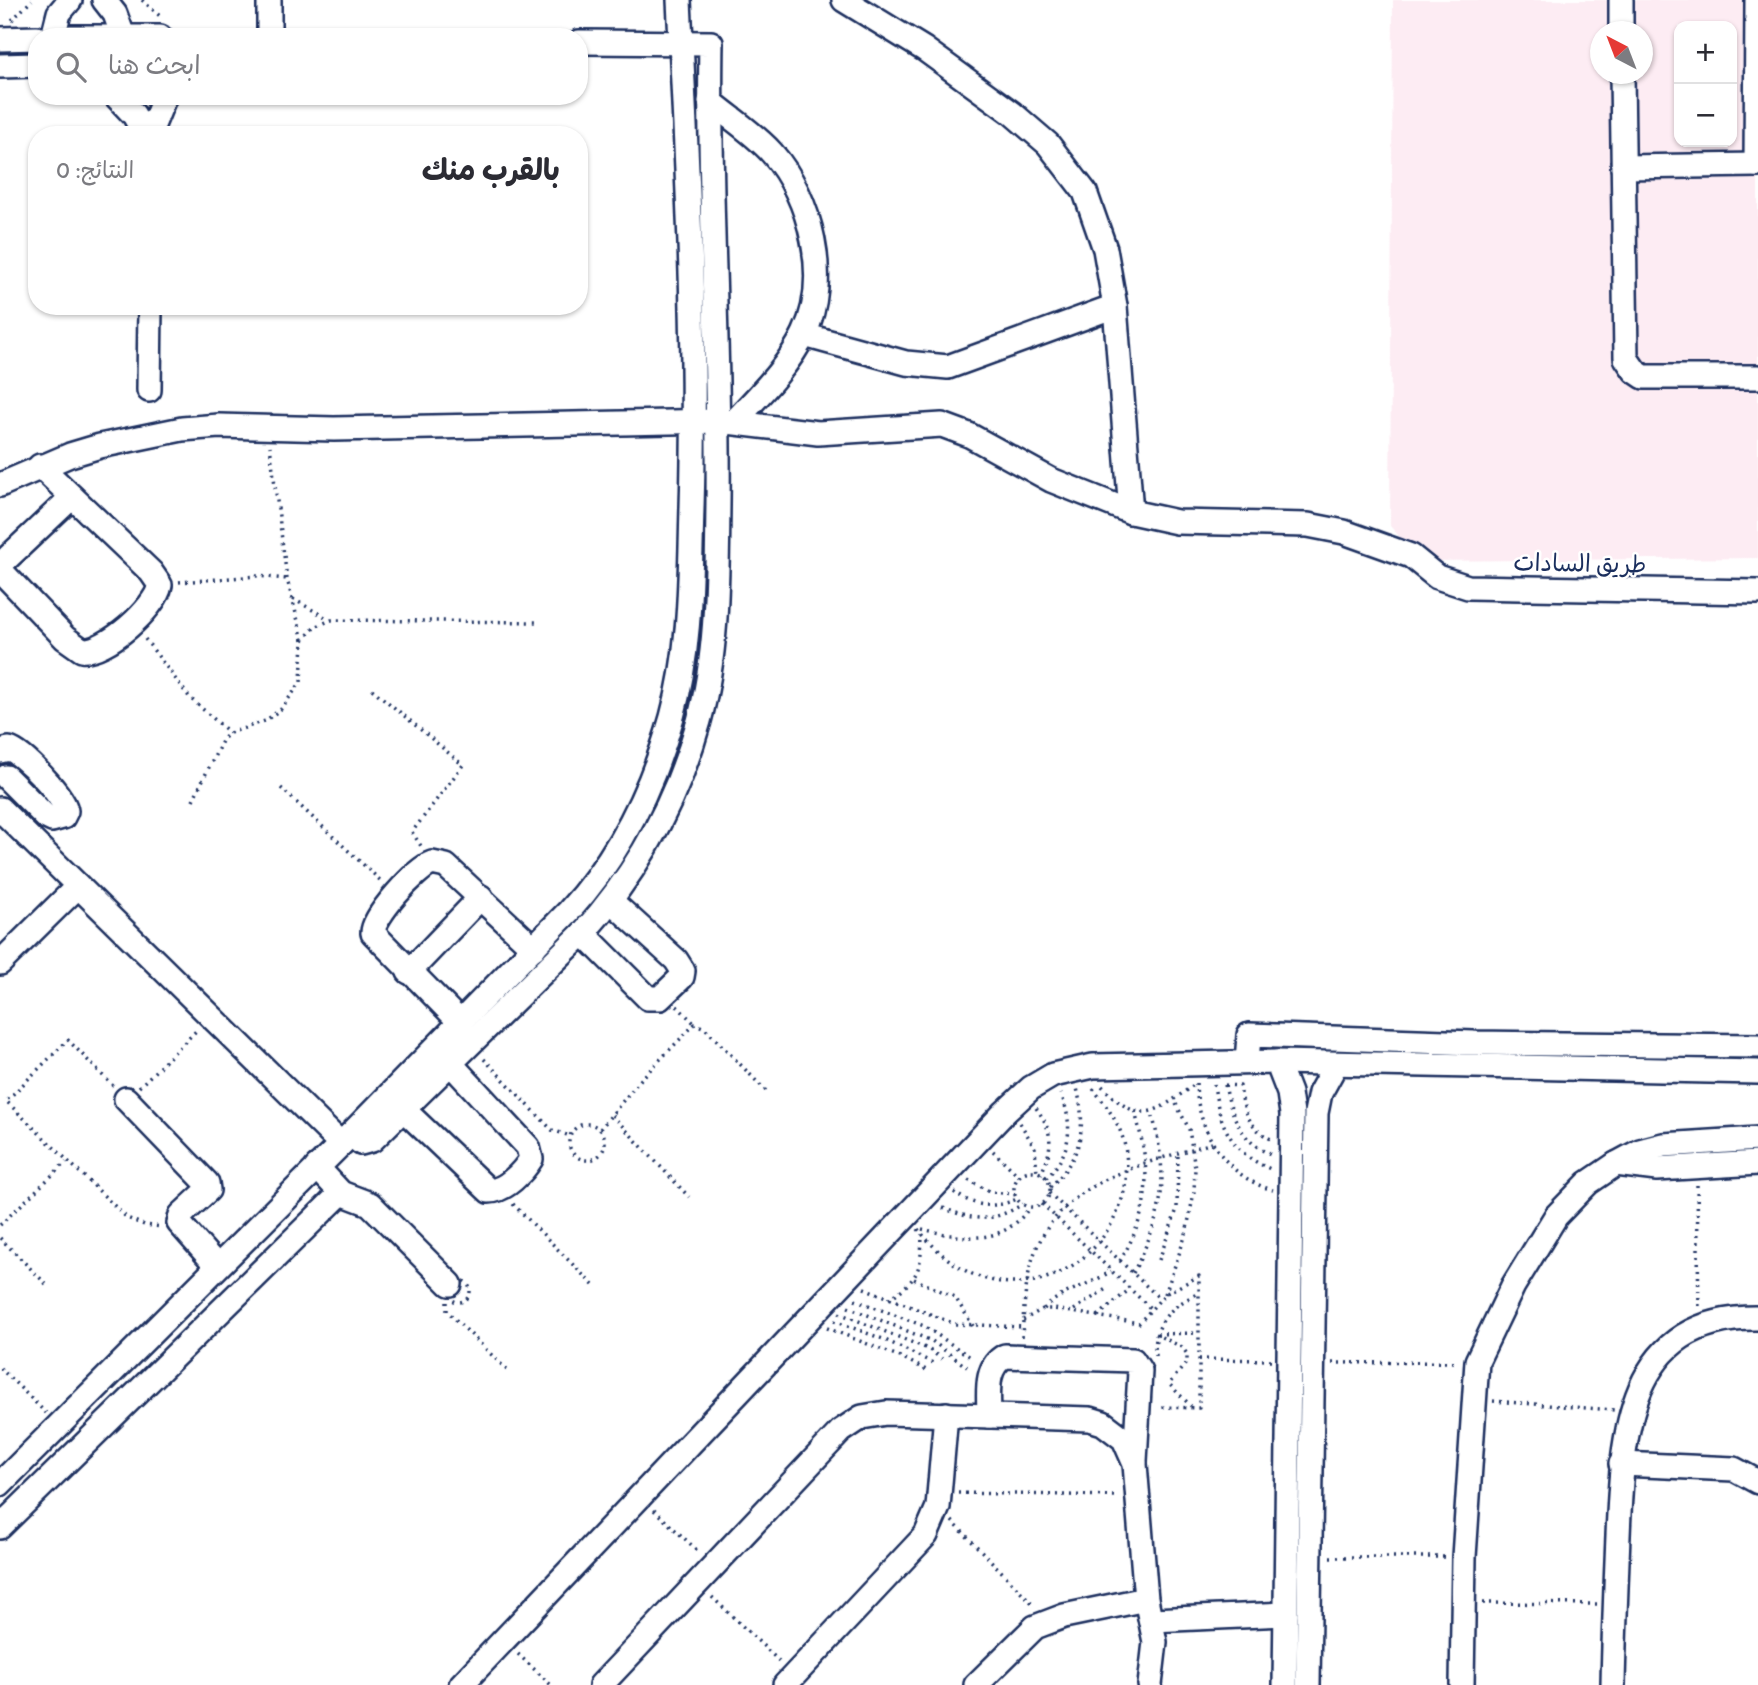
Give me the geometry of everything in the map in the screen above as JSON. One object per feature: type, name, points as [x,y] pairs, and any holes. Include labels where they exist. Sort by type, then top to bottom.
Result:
[{"type":"street","points":[[55,28],[59,13],[70,0]]},
{"type":"street","points":[[104,0],[115,14],[120,28]]},
{"type":"street","points":[[269,0],[270,28]]},
{"type":"street","points":[[0,1484],[461,1023],[590,888],[613,854],[649,783],[669,727],[681,674],[687,624],[694,423],[690,191],[679,0]]},
{"type":"street","points":[[844,0],[924,49],[1012,113],[1067,165],[1096,216],[1115,306],[1131,512]]},
{"type":"street","points":[[1621,0],[1621,21]]},
{"type":"street","points":[[1623,167],[1757,165],[1757,0]]},
{"type":"street","points":[[4,31],[28,36]]},
{"type":"street","points":[[0,809],[77,887],[346,1139],[361,1143],[369,1142],[404,1110],[583,933],[611,901],[635,866],[673,795],[699,720],[715,625],[727,422],[710,101],[711,43],[588,42]]},
{"type":"street","points":[[0,66],[28,65]]},
{"type":"street","points":[[1622,84],[1626,358],[1635,371],[1644,377],[1758,377]]},
{"type":"street","points":[[710,101],[771,151],[798,195],[813,237],[817,283],[813,310],[804,335],[783,365],[727,422]]},
{"type":"street","points":[[125,105],[141,126]]},
{"type":"street","points":[[151,126],[161,105]]},
{"type":"street","points":[[804,335],[906,363],[948,367],[1115,306]]},
{"type":"street","points":[[149,390],[150,315]]},
{"type":"street","name":"طريق السادات","points":[[0,485],[40,466],[100,446],[182,429],[727,422],[818,433],[942,425],[969,435],[1051,480],[1131,512],[1177,522],[1308,525],[1378,543],[1412,556],[1437,577],[1468,587],[1758,592]]},
{"type":"street","points":[[40,466],[72,496],[151,572],[160,585],[155,600],[132,623],[103,646],[82,650],[65,638],[0,567],[72,496]]},
{"type":"street","points":[[0,751],[9,749],[21,755],[62,800],[66,811],[63,817],[52,820],[6,777]]},
{"type":"street","points":[[461,1023],[373,933],[376,918],[426,865],[440,864],[481,897],[534,948]]},
{"type":"street","points":[[0,963],[77,887]]},
{"type":"street","points":[[409,972],[481,897]]},
{"type":"street","points":[[583,933],[648,998],[660,998],[682,976],[683,971],[677,960],[611,901]]},
{"type":"street","points":[[1247,1062],[1249,1035],[1474,1043],[1758,1046]]},
{"type":"street","points":[[461,1685],[825,1302],[915,1214],[979,1138],[1023,1095],[1063,1073],[1093,1066],[1247,1062],[1758,1072]]},
{"type":"street","points":[[1277,1062],[1289,1093],[1292,1114],[1285,1685]]},
{"type":"street","points":[[404,1110],[489,1191],[499,1190],[527,1165],[531,1153],[451,1064]]},
{"type":"street","points":[[1308,1685],[1316,1113],[1320,1093],[1336,1065]]},
{"type":"street","points":[[126,1099],[209,1186],[178,1220],[181,1228],[218,1266]]},
{"type":"street","points":[[1292,1114],[1316,1113]]},
{"type":"street","points":[[1462,1685],[1464,1557],[1477,1361],[1513,1286],[1556,1216],[1588,1183],[1616,1164],[1640,1151],[1663,1145],[1758,1139]]},
{"type":"street","points":[[1616,1164],[1657,1169],[1758,1163]]},
{"type":"street","points":[[317,1167],[341,1193],[366,1200],[451,1291]]},
{"type":"street","points":[[0,1527],[341,1193]]},
{"type":"street","points":[[1613,1685],[1621,1464],[1630,1411],[1639,1388],[1656,1362],[1678,1340],[1699,1326],[1731,1318],[1758,1318]]},
{"type":"street","points":[[989,1416],[993,1365],[1004,1356],[1133,1360],[1140,1371],[1150,1403],[1135,1464]]},
{"type":"street","points":[[601,1685],[851,1422],[874,1413],[1090,1419],[1103,1423],[1124,1439],[1135,1464],[1149,1609],[1155,1642],[1150,1685]]},
{"type":"street","points":[[789,1680],[926,1535],[939,1500],[946,1414]]},
{"type":"street","points":[[1621,1464],[1734,1469],[1758,1482]]},
{"type":"street","points":[[976,1685],[1022,1636],[1049,1620],[1149,1609],[1286,1614]]},
{"type":"path","points":[[4,31],[32,0]]},
{"type":"path","points":[[193,800],[216,750],[230,733],[265,721],[294,694],[300,682],[303,640],[287,579],[267,427]]},
{"type":"path","points":[[160,585],[234,576],[287,579]]},
{"type":"path","points":[[293,598],[331,620]]},
{"type":"path","points":[[303,640],[315,627],[331,620],[538,622]]},
{"type":"path","points":[[132,623],[190,698],[230,733]]},
{"type":"path","points":[[372,689],[463,765],[412,832],[413,837],[440,864]]},
{"type":"path","points":[[281,788],[396,896]]},
{"type":"path","points":[[181,1228],[144,1225],[127,1218],[66,1162],[6,1101],[68,1040],[126,1099],[212,1015]]},
{"type":"path","points":[[600,1129],[641,1079],[698,1024],[767,1092]]},
{"type":"path","points":[[471,1044],[552,1130],[570,1136]]},
{"type":"path","points":[[1046,1178],[1065,1153],[1070,1130],[1063,1073]]},
{"type":"path","points":[[1050,1186],[1068,1168],[1079,1144],[1080,1099],[1063,1073]]},
{"type":"path","points":[[922,1234],[948,1261],[976,1276],[1007,1283],[1027,1282],[1070,1267],[1091,1252],[1121,1206],[1127,1169],[1120,1132],[1089,1083],[1109,1082]]},
{"type":"path","points":[[1099,1083],[1120,1104],[1135,1112],[1152,1113],[1196,1083]]},
{"type":"path","points":[[1184,1083],[1240,1086],[1246,1116],[1291,1170]]},
{"type":"path","points":[[1196,1083],[1198,1111],[1212,1143],[1227,1162],[1268,1189],[1291,1170]]},
{"type":"path","points":[[1214,1084],[1217,1108],[1232,1143],[1261,1165],[1291,1170]]},
{"type":"path","points":[[1225,1085],[1230,1107],[1245,1135],[1291,1170]]},
{"type":"path","points":[[1023,1095],[1043,1118],[1051,1138],[1050,1155],[1039,1173]]},
{"type":"path","points":[[1165,1294],[1191,1211],[1195,1168],[1186,1116],[1174,1100]]},
{"type":"path","points":[[948,1172],[979,1187],[1016,1197],[1030,1207],[1042,1204],[1050,1186],[1046,1178],[1039,1173],[1031,1137],[1015,1118],[1005,1112]]},
{"type":"path","points":[[1119,1261],[1135,1236],[1144,1210],[1147,1163],[1135,1112]]},
{"type":"path","points":[[1133,1273],[1160,1208],[1163,1158],[1152,1113]]},
{"type":"path","points":[[612,1115],[689,1196]]},
{"type":"path","points":[[587,1124],[600,1129],[604,1134],[605,1148],[601,1154],[588,1160],[575,1156],[571,1150],[570,1136],[580,1126],[587,1124]]},
{"type":"path","points":[[979,1138],[1019,1176]]},
{"type":"path","points":[[1021,1356],[1027,1282],[1038,1246],[1056,1218],[1065,1208],[1103,1180],[1127,1169],[1212,1143]]},
{"type":"path","points":[[1159,1260],[1177,1209],[1178,1153]]},
{"type":"path","points":[[0,1225],[66,1162]]},
{"type":"path","points":[[1697,1167],[1699,1326]]},
{"type":"path","points":[[948,1172],[965,1200],[977,1205],[1004,1205],[1016,1197]]},
{"type":"path","points":[[1019,1176],[1039,1173]]},
{"type":"path","points":[[1016,1197],[1016,1181],[1019,1176]]},
{"type":"path","points":[[499,1190],[594,1286]]},
{"type":"path","points":[[1049,1193],[1160,1299]]},
{"type":"path","points":[[915,1214],[997,1218],[1023,1204]]},
{"type":"path","points":[[1042,1204],[1151,1310]]},
{"type":"path","points":[[915,1214],[956,1236],[992,1235],[1015,1226],[1030,1207]]},
{"type":"path","points":[[889,1299],[914,1279],[920,1267],[922,1234],[915,1214]]},
{"type":"path","points":[[0,1238],[49,1287]]},
{"type":"path","points":[[1023,1320],[1053,1300],[1092,1284],[1111,1271]]},
{"type":"path","points":[[1043,1309],[1072,1311],[1139,1323],[1165,1294],[1199,1276],[1199,1408],[1150,1403]]},
{"type":"path","points":[[914,1279],[955,1297],[973,1326]]},
{"type":"path","points":[[1072,1311],[1105,1289]]},
{"type":"path","points":[[1098,1316],[1130,1289]]},
{"type":"path","points":[[451,1291],[444,1306],[447,1311],[509,1372]]},
{"type":"path","points":[[1155,1361],[1155,1334],[1175,1307],[1199,1293]]},
{"type":"path","points":[[825,1302],[889,1299],[955,1324],[1023,1327]]},
{"type":"path","points":[[825,1302],[924,1326],[972,1358]]},
{"type":"path","points":[[825,1302],[912,1341],[942,1359]]},
{"type":"path","points":[[825,1302],[883,1339],[935,1364]]},
{"type":"path","points":[[825,1302],[932,1340],[967,1367]]},
{"type":"path","points":[[825,1302],[903,1358],[928,1371]]},
{"type":"path","points":[[1155,1334],[1199,1333]]},
{"type":"path","points":[[1155,1334],[1185,1350],[1187,1362],[1169,1384],[1192,1408]]},
{"type":"path","points":[[1199,1359],[1289,1360]]},
{"type":"path","points":[[1312,1363],[1477,1361]]},
{"type":"path","points":[[0,1368],[58,1426]]},
{"type":"path","points":[[1473,1400],[1630,1411]]},
{"type":"path","points":[[939,1500],[1138,1496]]},
{"type":"path","points":[[640,1497],[714,1566]]},
{"type":"path","points":[[939,1500],[1049,1620]]},
{"type":"path","points":[[1309,1557],[1464,1557]]},
{"type":"path","points":[[697,1583],[789,1680]]},
{"type":"path","points":[[1463,1603],[1615,1604]]},
{"type":"path","points":[[503,1641],[551,1685]]},
{"type":"shaded area","points":[[1393,0],[1758,0],[1758,558],[1421,561],[1390,526]]}]
